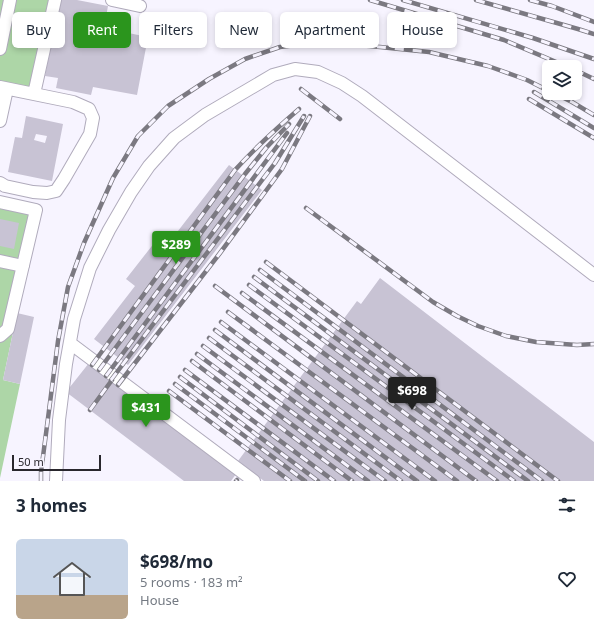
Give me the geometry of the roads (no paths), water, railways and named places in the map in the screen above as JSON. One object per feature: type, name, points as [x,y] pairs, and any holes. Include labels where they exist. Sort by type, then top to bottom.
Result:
[{"type":"lane","points":[[0,49],[10,0]]},
{"type":"lane","points":[[34,94],[55,0]]},
{"type":"lane","points":[[112,0],[140,6]]},
{"type":"lane","points":[[56,481],[58,420],[74,319],[90,268],[109,230],[131,192],[149,166],[174,138],[205,115],[273,75],[295,69],[318,72],[362,96],[594,275]]},
{"type":"lane","points":[[0,121],[4,88],[73,102],[89,109],[93,118],[90,134],[56,190],[47,194],[5,186],[0,183]]},
{"type":"lane","points":[[0,202],[36,210],[8,329],[0,336]]},
{"type":"lane","points":[[0,261],[23,266]]},
{"type":"lane","points":[[70,343],[254,481]]},
{"type":"railway","points":[[370,0],[504,40],[551,60]]},
{"type":"railway","points":[[403,0],[533,38],[594,59]]},
{"type":"railway","points":[[476,0],[594,34]]},
{"type":"railway","points":[[530,0],[552,6],[594,22]]},
{"type":"railway","points":[[41,481],[58,341],[68,287],[84,243],[113,178],[138,136],[168,106],[209,79],[245,59],[280,47],[319,42],[429,52],[488,66],[527,80],[542,88]]},
{"type":"railway","points":[[582,73],[594,79]]},
{"type":"railway","points":[[301,89],[340,119]]},
{"type":"railway","points":[[534,92],[594,128]]},
{"type":"railway","points":[[529,99],[594,138]]},
{"type":"railway","points":[[568,100],[594,115]]},
{"type":"railway","points":[[92,365],[235,170],[266,138],[299,109]]},
{"type":"railway","points":[[111,380],[275,163],[304,116]]},
{"type":"railway","points":[[118,385],[220,253],[282,169],[310,116]]},
{"type":"railway","points":[[99,370],[245,174],[266,148],[289,124]]},
{"type":"railway","points":[[106,376],[287,133]]},
{"type":"railway","points":[[306,208],[433,302],[478,326],[506,336],[536,342],[577,345],[594,344]]},
{"type":"railway","points":[[266,262],[558,481]]},
{"type":"railway","points":[[260,270],[542,481]]},
{"type":"railway","points":[[254,277],[528,481]]},
{"type":"railway","points":[[249,285],[514,481]]},
{"type":"railway","points":[[215,286],[476,481]]},
{"type":"railway","points":[[242,293],[497,481]]},
{"type":"railway","points":[[228,312],[457,481]]},
{"type":"railway","points":[[221,322],[435,481]]},
{"type":"railway","points":[[215,330],[417,481]]},
{"type":"railway","points":[[209,338],[401,481]]},
{"type":"railway","points":[[203,346],[385,481]]},
{"type":"railway","points":[[197,354],[368,481]]},
{"type":"railway","points":[[192,361],[352,481]]},
{"type":"railway","points":[[185,370],[334,481]]},
{"type":"railway","points":[[180,377],[318,481]]},
{"type":"railway","points":[[90,410],[112,380]]},
{"type":"railway","points":[[175,384],[305,481]]},
{"type":"railway","points":[[169,391],[290,481]]}]
